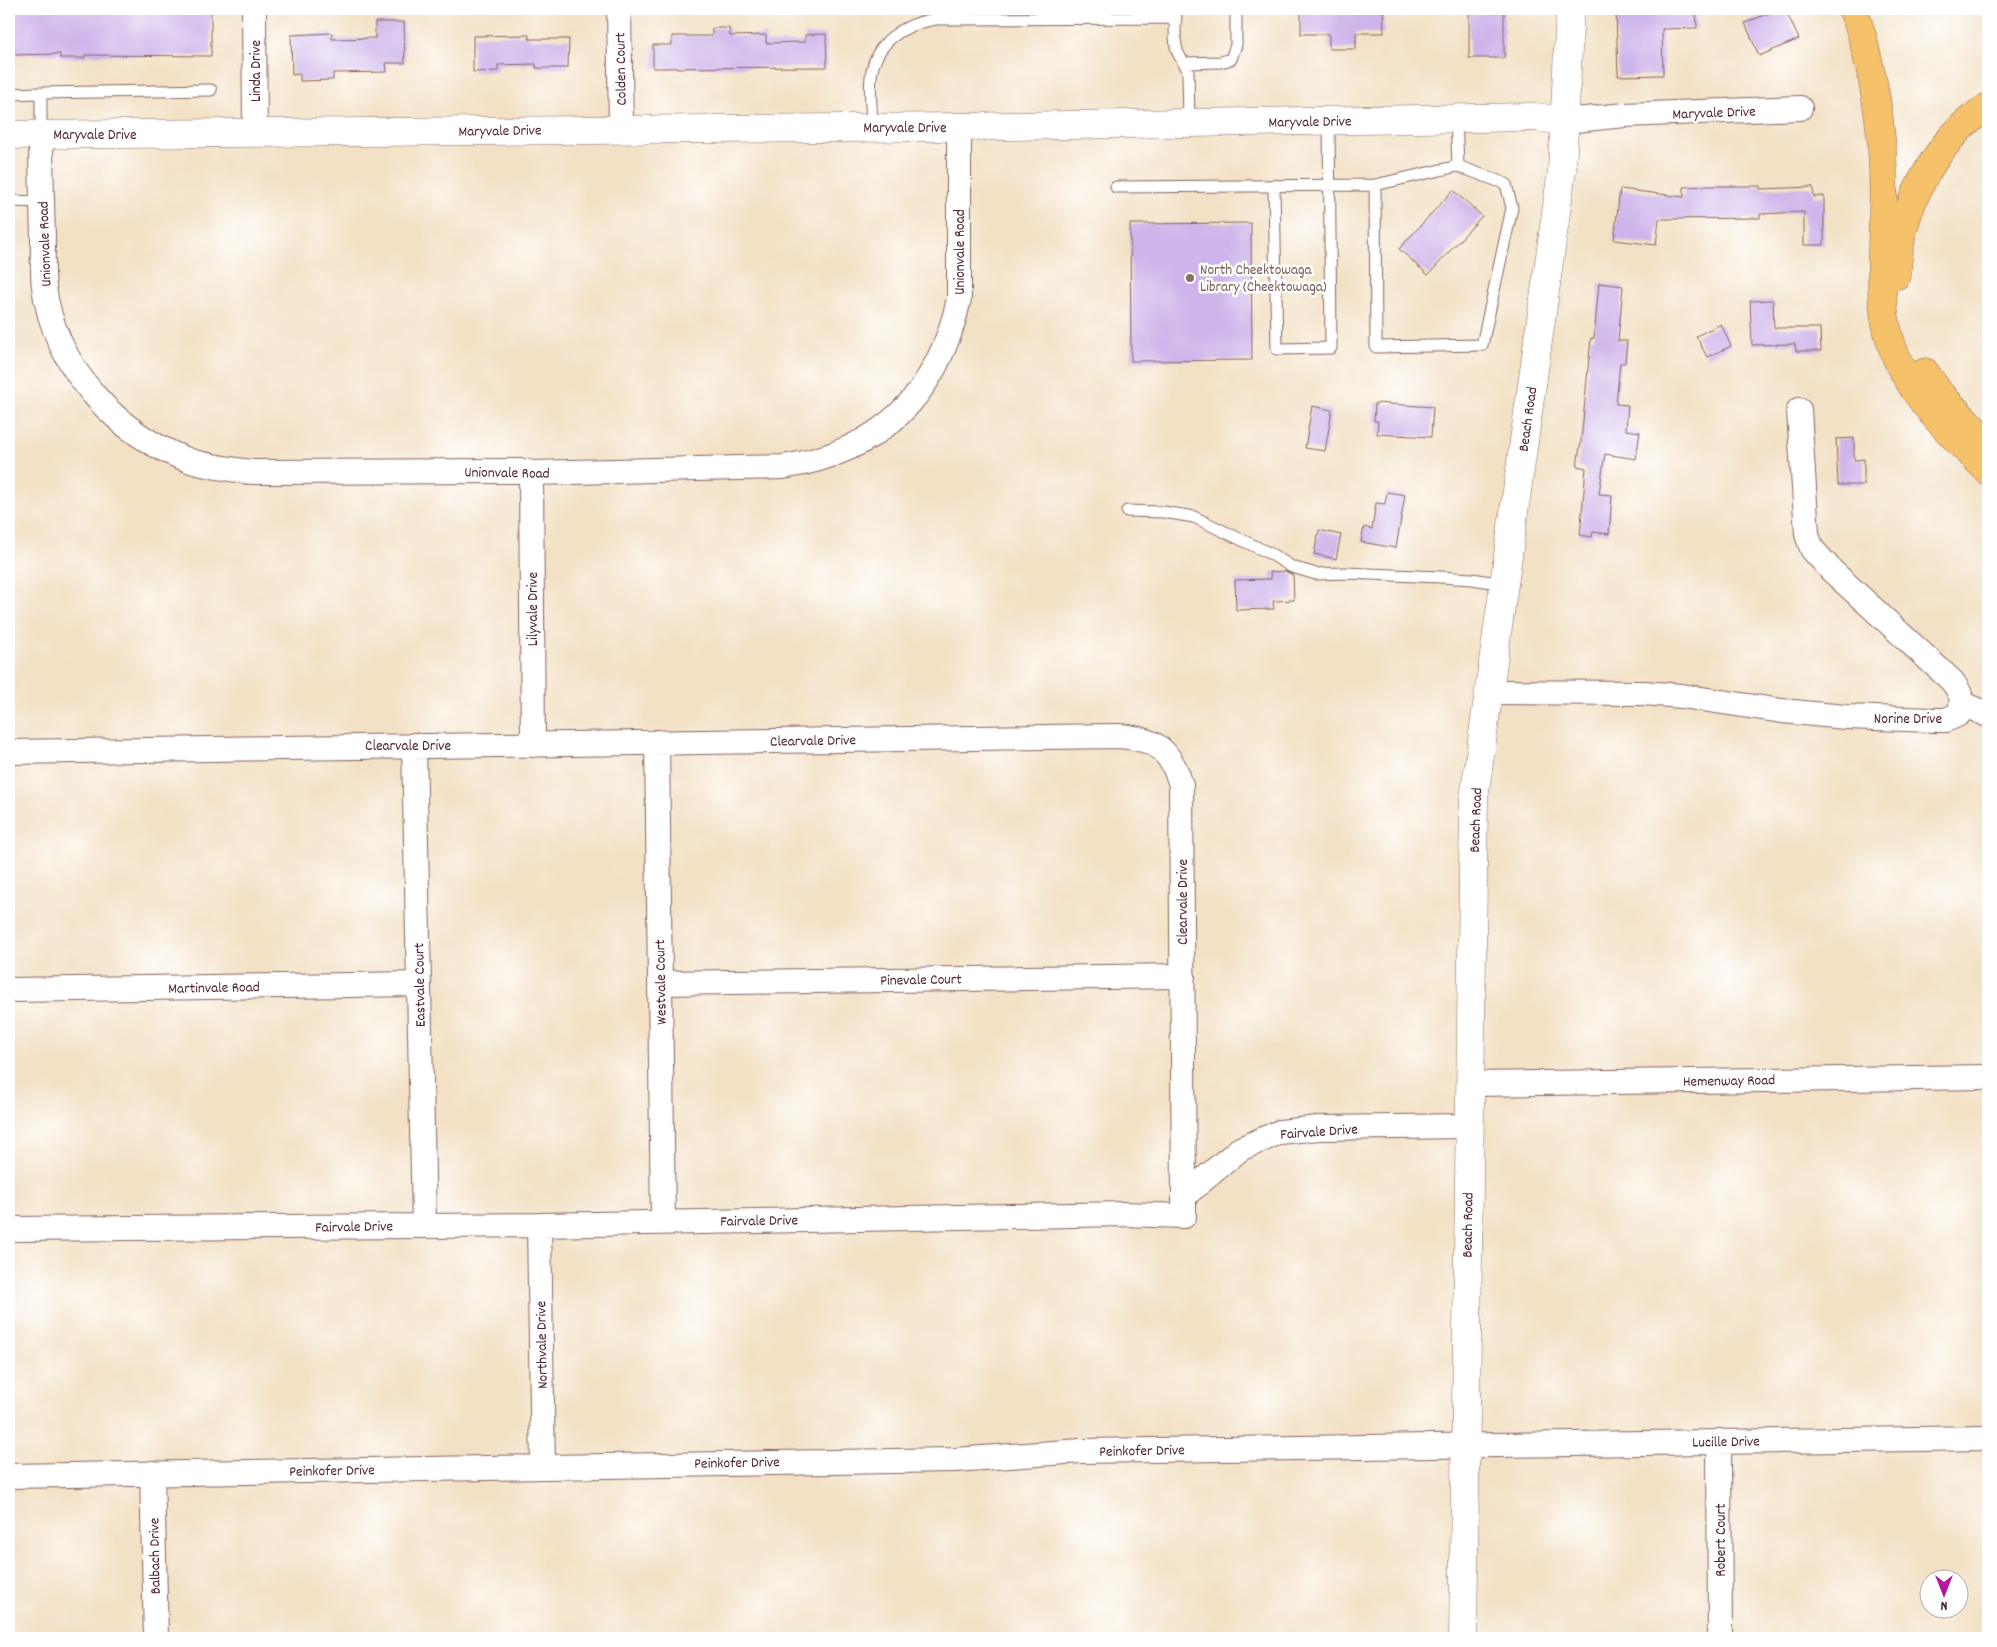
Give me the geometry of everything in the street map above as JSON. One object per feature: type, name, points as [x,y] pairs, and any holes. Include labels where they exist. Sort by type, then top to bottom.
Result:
[{"type":"highway","points":[[1852,9],[1858,20],[1872,73],[1882,133],[1884,210],[1881,296],[1888,331],[1898,362],[1916,393],[1939,422],[1988,470]]},
{"type":"highway","points":[[1988,108],[1959,128],[1928,168],[1912,203],[1902,241],[1898,266],[1897,296],[1902,322],[1920,366],[1941,395],[1988,443]]},
{"type":"street","name":"Linda Drive","points":[[254,9],[255,134]]},
{"type":"street","name":"Colden Court","points":[[619,9],[621,129]]},
{"type":"street","name":"Beach Road","points":[[1463,1638],[1474,798],[1562,170],[1570,9]]},
{"type":"street","name":"Maryvale Drive","points":[[9,135],[959,127],[1534,117],[1564,121],[1625,115],[1800,108]]},
{"type":"street","name":"Unionvale Road","points":[[41,134],[44,286],[50,316],[61,344],[93,395],[138,435],[164,450],[207,465],[251,472],[524,471],[531,473],[783,467],[803,464],[838,453],[860,444],[891,423],[904,410],[930,376],[959,299],[959,127]]},
{"type":"street","name":"Norine Drive","points":[[1489,692],[1643,693],[1682,696],[1782,711],[1836,716],[1946,720],[1959,714],[1963,704],[1961,694],[1952,681],[1839,577],[1812,549],[1806,534],[1799,410]]},
{"type":"street","name":"Lilyvale Drive","points":[[531,473],[533,745]]},
{"type":"street","points":[[1963,704],[1988,716]]},
{"type":"street","name":"Clearvale Drive","points":[[9,752],[1117,736],[1147,739],[1158,746],[1171,760],[1177,770],[1181,785],[1184,1196]]},
{"type":"street","name":"Westvale Court","points":[[657,742],[663,1222]]},
{"type":"street","name":"Eastvale Court","points":[[414,745],[424,1225]]},
{"type":"street","name":"Pinevale Court","points":[[660,983],[1183,976]]},
{"type":"street","name":"Martinvale Road","points":[[9,990],[419,984]]},
{"type":"street","name":"Hemenway Road","points":[[1469,1084],[1988,1076]]},
{"type":"street","name":"Fairvale Drive","points":[[9,1229],[539,1225],[1122,1214],[1184,1216],[1184,1196],[1240,1149],[1280,1132],[1319,1128],[1469,1126]]},
{"type":"street","name":"Northvale Drive","points":[[539,1225],[543,1466]]},
{"type":"street","name":"Lucille Drive","points":[[1465,1445],[1988,1438]]},
{"type":"street","name":"Robert Court","points":[[1719,1441],[1720,1638]]},
{"type":"street","name":"Peinkofer Drive","points":[[9,1476],[955,1460],[1081,1451],[1465,1445]]},
{"type":"street","name":"Balbach Drive","points":[[152,1473],[156,1638]]},
{"type":"lane","points":[[872,128],[871,77],[876,56],[886,42],[910,24],[935,19],[1176,13],[1176,49],[1180,59],[1186,63],[1222,62],[1231,59],[1236,45],[1236,9]]},
{"type":"lane","points":[[1186,63],[1188,71],[1189,123]]},
{"type":"lane","points":[[9,94],[212,90]]},
{"type":"lane","points":[[41,93],[41,134]]},
{"type":"lane","points":[[1456,118],[1458,166]]},
{"type":"lane","points":[[1274,186],[1277,349],[1331,348],[1328,186],[1329,120]]},
{"type":"lane","points":[[1116,187],[1375,185],[1458,166],[1506,184],[1512,208],[1482,345],[1376,347],[1375,185]]},
{"type":"lane","points":[[9,201],[42,202]]},
{"type":"lane","points":[[1127,511],[1163,512],[1194,517],[1271,554],[1292,567],[1316,574],[1346,573],[1440,577],[1504,584]]},
{"type":"building","points":[[9,9],[211,11],[211,56],[85,55],[85,58],[60,58],[60,54],[9,55]]},
{"type":"building","points":[[1301,9],[1383,9],[1384,33],[1356,33],[1356,49],[1329,49],[1329,34],[1301,34]]},
{"type":"building","points":[[1469,9],[1504,9],[1504,58],[1469,58]]},
{"type":"building","points":[[1616,9],[1696,9],[1697,28],[1662,29],[1663,75],[1618,76]]},
{"type":"building","points":[[1779,9],[1785,9],[1799,39],[1759,56],[1745,23]]},
{"type":"building","points":[[375,22],[404,22],[405,63],[386,63],[387,72],[333,73],[333,80],[300,81],[300,74],[292,75],[291,35],[332,33],[332,39],[375,38]]},
{"type":"building","points":[[712,28],[729,28],[730,36],[766,35],[766,43],[805,42],[805,35],[826,34],[827,67],[653,68],[653,45],[672,45],[672,36],[712,36]]},
{"type":"building","points":[[529,35],[529,39],[569,39],[568,68],[536,68],[536,64],[498,65],[498,71],[473,72],[473,36]]},
{"type":"building","points":[[1760,186],[1760,189],[1813,187],[1814,197],[1824,196],[1824,245],[1804,245],[1804,212],[1760,214],[1760,218],[1659,219],[1656,245],[1614,240],[1620,189],[1684,197],[1684,187]]},
{"type":"building","points":[[1453,190],[1482,216],[1428,275],[1399,249]]},
{"type":"building","points":[[1251,223],[1252,360],[1131,361],[1130,224]]},
{"type":"building","points":[[1599,283],[1623,286],[1618,341],[1627,341],[1625,363],[1620,363],[1616,404],[1628,405],[1626,430],[1640,432],[1636,459],[1605,454],[1599,494],[1612,495],[1609,534],[1593,532],[1592,537],[1580,535],[1586,468],[1577,466],[1591,338],[1594,338]]},
{"type":"building","points":[[1773,300],[1774,328],[1820,328],[1821,351],[1796,351],[1795,344],[1752,345],[1750,301]]},
{"type":"building","points":[[1721,324],[1731,346],[1707,357],[1696,336]]},
{"type":"building","points":[[1375,403],[1433,407],[1431,437],[1377,434],[1378,421],[1374,421]]},
{"type":"building","points":[[1312,406],[1332,410],[1325,451],[1305,448]]},
{"type":"building","points":[[1854,438],[1854,460],[1864,459],[1864,485],[1838,485],[1836,439]]},
{"type":"building","points":[[1387,492],[1405,495],[1396,548],[1361,542],[1364,527],[1372,529],[1376,503],[1385,504]]},
{"type":"building","points":[[1319,530],[1341,535],[1336,559],[1314,554]]},
{"type":"building","points":[[1285,571],[1293,575],[1294,600],[1273,601],[1274,609],[1236,610],[1235,580],[1271,579],[1270,572]]},
{"type":"place","name":"North Cheektowaga Library (Cheektowaga)","points":[[1190,278]]}]
